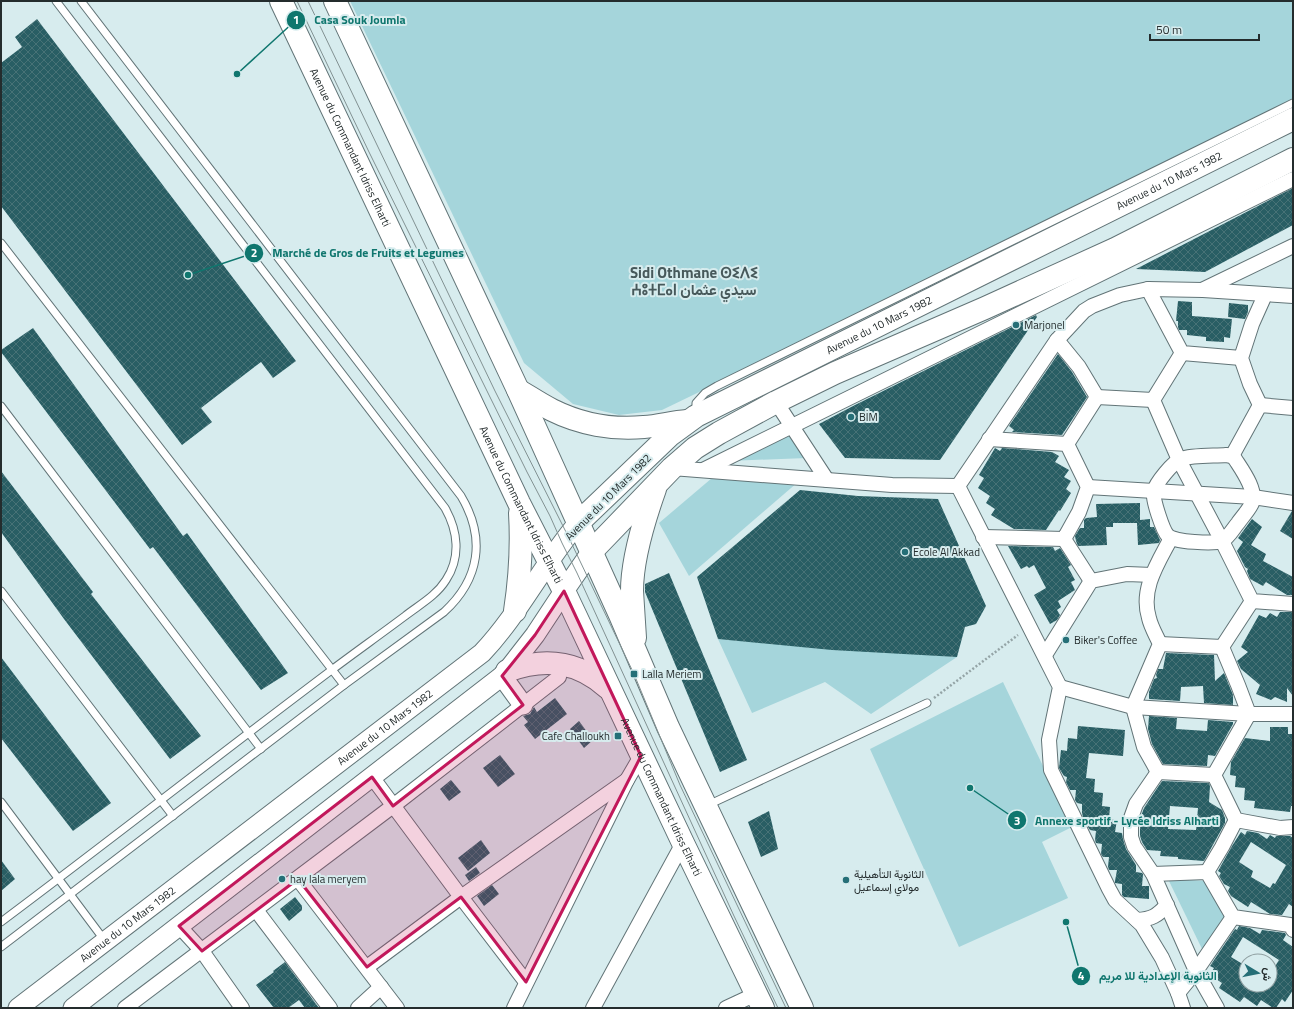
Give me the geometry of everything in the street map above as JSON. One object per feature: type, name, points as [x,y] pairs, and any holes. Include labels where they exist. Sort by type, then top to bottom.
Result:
[{"type":"main road","name":"Avenue du Commandant Idriss Elharti","points":[[281,1],[519,503],[564,591],[682,843],[760,1001]]},
{"type":"main road","points":[[335,1],[518,390],[668,727],[802,1008]]},
{"type":"main road","name":"Avenue du 10 Mars 1982","points":[[18,1008],[482,653],[498,635],[562,543],[578,524],[670,435],[692,418],[1293,120]]},
{"type":"main road","points":[[504,674],[535,636],[591,552],[665,475],[695,448],[776,402],[835,373],[985,308],[1108,252],[1293,159]]},
{"type":"main road","points":[[518,390],[554,411],[568,417],[598,425],[629,428],[645,427],[692,418]]},
{"type":"main road","points":[[636,653],[632,590],[634,570],[642,528],[665,475]]},
{"type":"main road","points":[[515,610],[520,568],[521,539],[519,503]]},
{"type":"main road","points":[[73,1008],[372,778],[504,674],[520,666],[547,662],[574,667],[599,680],[610,689]]},
{"type":"main road","points":[[504,674],[523,705]]},
{"type":"street","points":[[703,470],[1293,179]]},
{"type":"street","points":[[1203,290],[1293,246]]},
{"type":"street","points":[[1148,289],[1182,353]]},
{"type":"street","points":[[958,486],[1057,340],[1084,311],[1092,306],[1120,294],[1148,289],[1203,290],[1293,296]]},
{"type":"street","points":[[1260,405],[1250,384],[1241,358],[1252,324],[1265,294]]},
{"type":"street","points":[[1057,340],[1079,367],[1097,396]]},
{"type":"street","points":[[1182,353],[1241,358]]},
{"type":"street","points":[[1153,400],[1182,353]]},
{"type":"street","points":[[1097,396],[1153,400]]},
{"type":"street","points":[[1067,444],[1097,396]]},
{"type":"street","points":[[1153,400],[1179,460],[1252,601]]},
{"type":"street","points":[[776,402],[827,480]]},
{"type":"street","points":[[1260,405],[1293,408]]},
{"type":"street","points":[[1232,456],[1260,405]]},
{"type":"street","points":[[989,439],[1067,444]]},
{"type":"street","points":[[1064,539],[1079,512],[1088,487],[1067,444]]},
{"type":"street","points":[[1226,455],[1232,456],[1252,490],[1253,497],[1251,505],[1228,536],[1222,541],[1214,542],[1179,541],[1171,538],[1165,532],[1154,499],[1154,491],[1156,486],[1179,460],[1226,455]]},
{"type":"street","points":[[665,475],[703,470],[892,485],[958,486]]},
{"type":"street","points":[[958,486],[1060,687],[1049,740],[1051,770],[1115,900],[1145,929],[1178,993],[1183,1008]]},
{"type":"street","points":[[1088,487],[1253,497],[1293,503]]},
{"type":"street","points":[[983,537],[1064,539]]},
{"type":"street","points":[[1158,772],[1144,747],[1132,707],[1160,644],[1147,611],[1148,591],[1152,575],[1171,538]]},
{"type":"street","points":[[1064,539],[1091,582]]},
{"type":"street","points":[[1045,655],[1091,582],[1127,574],[1152,575]]},
{"type":"street","points":[[1252,601],[1293,604]]},
{"type":"street","points":[[1222,647],[1252,601]]},
{"type":"street","points":[[1160,644],[1222,647]]},
{"type":"street","points":[[1222,647],[1249,714]]},
{"type":"street","points":[[126,1008],[393,806],[559,677]]},
{"type":"street","points":[[1060,687],[1132,707],[1249,714],[1293,714]]},
{"type":"street","points":[[1214,775],[1249,714]]},
{"type":"street","points":[[514,1008],[627,780],[641,756]]},
{"type":"street","points":[[1158,772],[1214,775]]},
{"type":"street","points":[[1158,772],[1136,804],[1131,818],[1131,837],[1134,846],[1153,874],[1196,971],[1217,1008]]},
{"type":"street","points":[[1214,775],[1236,820]]},
{"type":"street","points":[[372,778],[526,982]]},
{"type":"street","points":[[367,967],[461,897],[627,780]]},
{"type":"street","points":[[1236,820],[1280,828],[1293,827]]},
{"type":"street","points":[[1207,872],[1236,820]]},
{"type":"street","points":[[593,1008],[682,843]]},
{"type":"street","points":[[1153,874],[1207,872]]},
{"type":"street","points":[[1207,872],[1234,917]]},
{"type":"street","points":[[298,878],[398,1008]]},
{"type":"street","points":[[1137,920],[1153,918],[1160,914],[1167,905]]},
{"type":"street","points":[[256,910],[330,1008]]},
{"type":"street","points":[[1178,993],[1196,971],[1234,917]]},
{"type":"street","points":[[1234,917],[1292,925]]},
{"type":"street","points":[[179,926],[202,951],[242,1008]]},
{"type":"street","points":[[358,1008],[381,987]]},
{"type":"street","points":[[726,1008],[760,1001]]},
{"type":"lane","points":[[1,922],[332,670],[432,596],[446,581],[454,562],[457,543],[453,524],[445,508],[56,1]]},
{"type":"lane","points":[[1,947],[344,685],[444,612],[454,603],[462,592],[471,574],[476,554],[475,530],[472,518],[460,496],[81,1]]},
{"type":"lane","points":[[692,418],[696,403],[705,393],[716,386],[1293,102]]},
{"type":"lane","points":[[1,243],[344,685]]},
{"type":"lane","points":[[1,406],[262,749]]},
{"type":"lane","points":[[1,591],[173,816]]},
{"type":"lane","points":[[706,806],[927,703]]},
{"type":"lane","points":[[1,802],[105,940]]},
{"type":"path","points":[[927,703],[1030,626]]},
{"type":"highlighted area","points":[[564,591],[641,756],[526,982],[461,897],[367,967],[298,879],[202,951],[179,926],[372,777],[393,806],[523,705],[502,676],[535,635]]},
{"type":"shaded area","points":[[350,1],[1293,1],[1293,104],[1237,133],[662,410],[619,415],[573,404],[524,363]]},
{"type":"shaded area","points":[[786,433],[807,458],[727,461]]},
{"type":"shaded area","points":[[712,478],[798,482],[689,576],[659,523]]},
{"type":"shaded area","points":[[718,639],[957,657],[871,714],[825,682],[752,713]]},
{"type":"shaded area","points":[[1003,682],[1072,827],[1042,842],[1068,898],[959,947],[870,749]]},
{"type":"shaded area","points":[[1168,879],[1208,881],[1228,921],[1204,953]]},
{"type":"building","points":[[37,19],[296,361],[273,378],[261,362],[201,408],[212,422],[182,445],[1,206],[1,63],[22,47],[15,37]]},
{"type":"building","points":[[1293,188],[1293,225],[1205,272],[1136,269]]},
{"type":"building","points":[[1178,301],[1192,302],[1192,316],[1232,319],[1230,338],[1224,337],[1224,342],[1206,341],[1206,337],[1187,335],[1187,330],[1179,330],[1178,321],[1176,321]]},
{"type":"building","points":[[1229,303],[1248,305],[1248,312],[1245,319],[1228,317]]},
{"type":"building","points":[[1036,315],[1037,317],[940,460],[845,458],[819,424],[855,405]]},
{"type":"building","points":[[33,328],[183,536],[187,533],[288,673],[261,690],[153,547],[150,549],[1,352],[1,350]]},
{"type":"building","points":[[1058,354],[1072,372],[1087,397],[1062,435],[1012,432],[1014,430],[1009,426]]},
{"type":"building","points":[[995,448],[1000,451],[1002,448],[1052,452],[1059,456],[1055,462],[1069,470],[1064,477],[1071,481],[1066,489],[1071,493],[1046,530],[1014,529],[991,515],[995,509],[986,503],[990,496],[978,488],[984,478],[979,475]]},
{"type":"building","points":[[1,471],[93,592],[91,594],[201,736],[170,759],[64,619],[1,532]]},
{"type":"building","points":[[800,490],[858,496],[938,499],[986,606],[976,624],[965,627],[957,657],[832,650],[718,639],[697,577]]},
{"type":"building","points":[[1140,503],[1140,520],[1150,519],[1150,527],[1154,527],[1160,540],[1159,543],[1138,545],[1137,523],[1113,523],[1113,527],[1106,527],[1107,545],[1078,546],[1075,536],[1080,528],[1084,528],[1084,520],[1086,518],[1097,517],[1096,504]]},
{"type":"building","points":[[1293,511],[1293,539],[1280,531]]},
{"type":"building","points":[[1252,519],[1262,527],[1251,545],[1266,554],[1263,561],[1293,577],[1293,595],[1287,595],[1266,582],[1263,586],[1250,579],[1247,571],[1248,569],[1245,567],[1237,551],[1243,542],[1238,538]]},
{"type":"building","points":[[1008,546],[1053,547],[1055,551],[1060,548],[1071,565],[1068,567],[1075,580],[1071,582],[1075,590],[1058,601],[1061,607],[1057,610],[1060,615],[1057,620],[1050,624],[1034,595],[1046,588],[1034,565],[1029,568],[1027,566],[1021,569]]},
{"type":"building","points":[[669,573],[747,760],[720,772],[645,592],[645,584]]},
{"type":"building","points":[[1280,612],[1293,612],[1293,696],[1287,688],[1287,702],[1275,697],[1271,700],[1256,694],[1260,685],[1241,669],[1237,661],[1248,652],[1241,647],[1259,615],[1266,618],[1270,613],[1277,617]]},
{"type":"building","points":[[1166,653],[1214,655],[1215,681],[1224,673],[1233,695],[1233,705],[1204,703],[1203,686],[1181,687],[1180,701],[1149,699],[1149,692],[1154,679],[1157,678],[1156,675],[1158,669],[1163,669]]},
{"type":"building","points":[[1,657],[111,803],[73,831],[1,738]]},
{"type":"building","points":[[555,698],[567,714],[535,739],[524,725],[528,722],[523,716],[530,714],[534,707],[537,712]]},
{"type":"building","points":[[1149,716],[1177,718],[1176,729],[1207,731],[1208,720],[1233,722],[1233,724],[1215,756],[1208,755],[1207,766],[1163,764],[1152,744],[1148,729]]},
{"type":"building","points":[[579,721],[593,740],[584,748],[570,729]]},
{"type":"building","points":[[1078,726],[1125,730],[1123,756],[1089,753],[1086,778],[1095,779],[1094,792],[1103,793],[1102,806],[1110,807],[1109,819],[1117,820],[1115,832],[1122,833],[1126,849],[1136,865],[1136,872],[1143,874],[1142,886],[1149,886],[1149,899],[1124,897],[1122,895],[1122,884],[1115,883],[1117,870],[1109,870],[1109,857],[1103,857],[1101,854],[1102,844],[1096,843],[1096,831],[1090,830],[1088,827],[1089,817],[1083,817],[1082,804],[1077,803],[1075,800],[1076,790],[1070,790],[1066,782],[1067,777],[1064,776],[1059,768],[1061,750],[1067,751],[1068,738],[1077,739]]},
{"type":"building","points":[[1270,727],[1288,727],[1288,734],[1293,734],[1293,806],[1291,806],[1290,812],[1254,808],[1255,801],[1244,800],[1245,788],[1235,787],[1236,776],[1230,775],[1231,762],[1245,738],[1270,741]]},
{"type":"building","points":[[500,755],[515,774],[498,787],[483,768]]},
{"type":"building","points":[[451,780],[461,792],[449,801],[440,789]]},
{"type":"building","points":[[1162,781],[1209,783],[1209,802],[1222,810],[1225,823],[1204,861],[1160,856],[1161,851],[1147,850],[1140,836],[1140,819],[1144,808]],"holes":[[[1170,806],[1198,808],[1196,830],[1168,829]]]},
{"type":"building","points":[[769,811],[778,849],[761,857],[748,822]]},
{"type":"building","points":[[1247,831],[1258,833],[1267,839],[1270,835],[1275,838],[1276,836],[1290,836],[1293,838],[1293,907],[1289,904],[1282,915],[1270,914],[1251,902],[1248,907],[1231,896],[1228,891],[1230,887],[1224,884],[1219,876],[1221,873],[1218,871],[1232,846],[1241,832],[1245,835]],"holes":[[[1251,842],[1286,865],[1275,884],[1273,883],[1270,888],[1251,877],[1253,871],[1239,862]]]},
{"type":"building","points":[[481,840],[490,853],[468,871],[458,858]]},
{"type":"building","points":[[1,860],[15,879],[1,891]]},
{"type":"building","points":[[476,867],[480,873],[469,881],[465,875]]},
{"type":"building","points":[[492,885],[499,894],[484,906],[477,896]]},
{"type":"building","points":[[295,897],[302,906],[302,910],[289,921],[280,909]]},
{"type":"building","points":[[1239,926],[1250,928],[1260,934],[1262,930],[1285,933],[1286,935],[1283,940],[1293,947],[1293,990],[1285,1002],[1282,999],[1276,1008],[1273,1008],[1261,1000],[1257,1006],[1244,997],[1240,1002],[1219,988],[1222,983],[1210,975],[1214,968],[1210,966],[1235,929],[1237,930]]},
{"type":"building","points":[[285,962],[319,1008],[305,1008],[299,1000],[288,1008],[274,1008],[256,985]]},
{"type":"tram line","points":[[297,1],[369,152],[550,516],[734,916],[778,1008]]},
{"type":"tram line","points":[[308,1],[495,391],[568,536],[634,674],[680,785],[786,1008]]},
{"type":"place","name":"Casa Souk Joumla","points":[[237,74]]},
{"type":"place","name":"Marché de Gros de Fruits et Legumes","points":[[188,275]]},
{"type":"place","name":"Marjonel","points":[[1016,325]]},
{"type":"place","name":"BİM","points":[[851,417]]},
{"type":"place","name":"Ecole Al Akkad","points":[[905,552]]},
{"type":"place","name":"Biker's Coffee","points":[[1066,640]]},
{"type":"place","name":"Lalla Meriem","points":[[634,674]]},
{"type":"place","name":"Cafe Challoukh","points":[[618,736]]},
{"type":"place","name":"Annexe sportif - Lycée Idriss Alharti","points":[[970,788]]},
{"type":"place","name":"hay lala meryem","points":[[282,879]]},
{"type":"place","name":"الثانوية التأهيلية مولاي إسماعيل","points":[[846,880]]},
{"type":"place","name":"الثانوية الإعدادية للا مريم","points":[[1066,922]]},
{"type":"district","name":"Sidi Othmane ⵙⵉⴷⵉ ⵄⵓⵜⵎⴰⵏ سيدي عثمان","points":[[694,282]]}]
